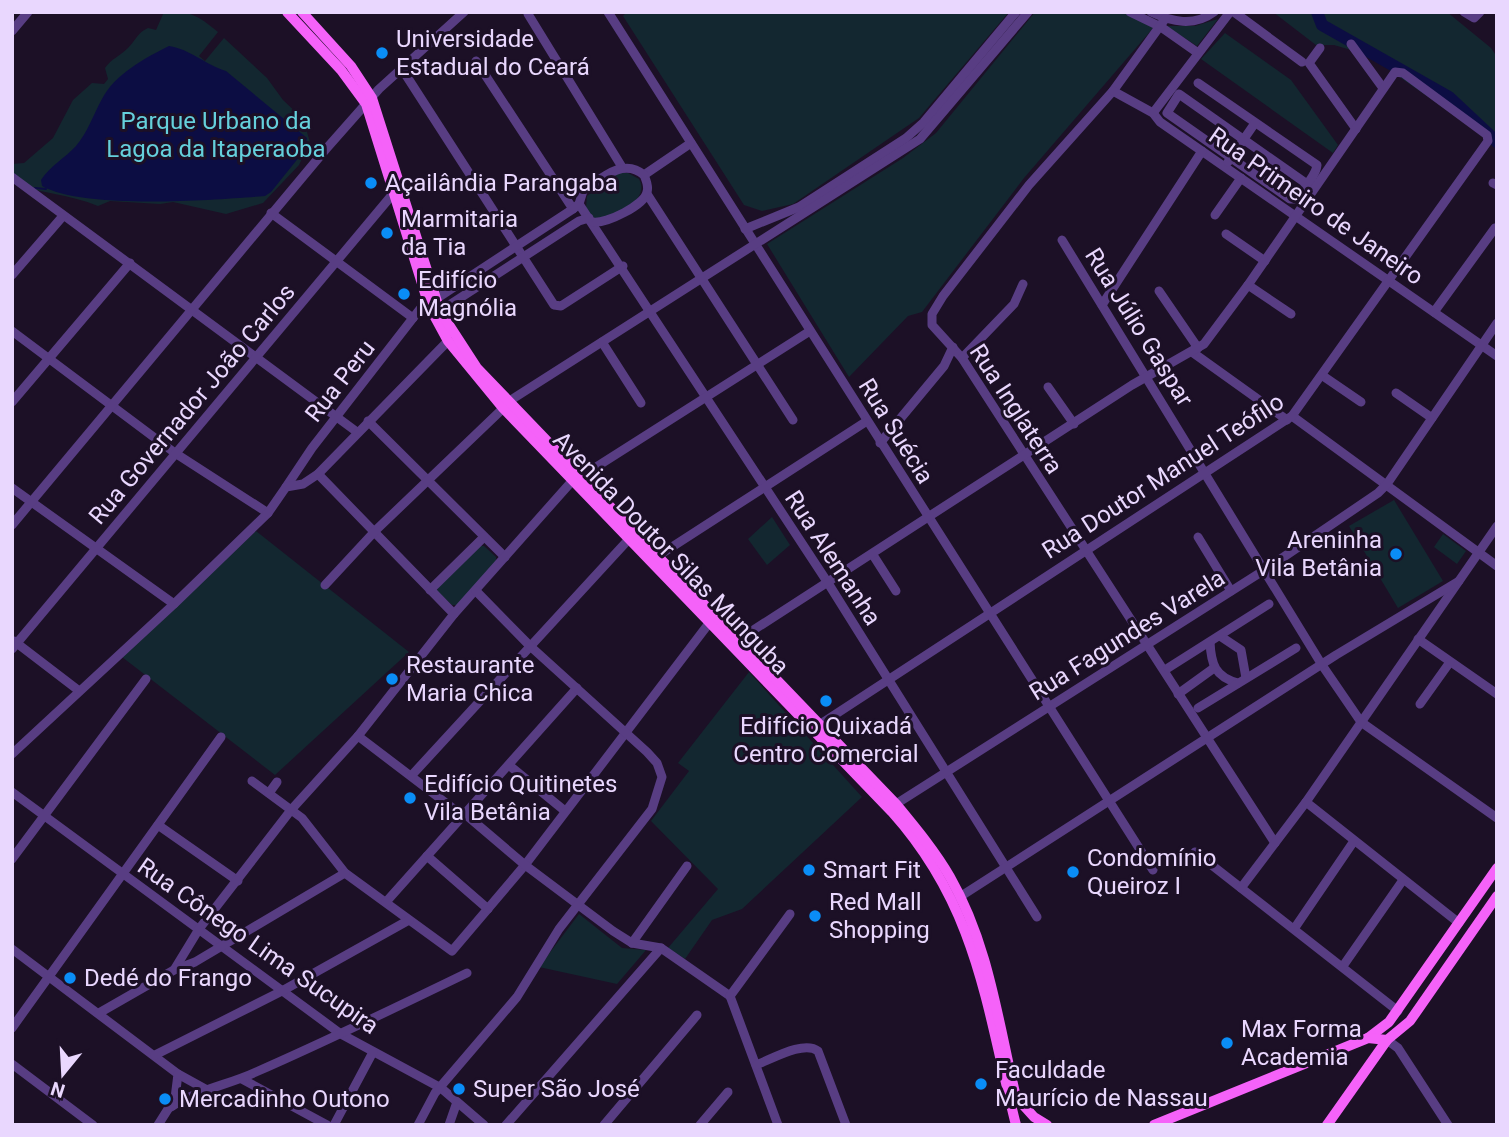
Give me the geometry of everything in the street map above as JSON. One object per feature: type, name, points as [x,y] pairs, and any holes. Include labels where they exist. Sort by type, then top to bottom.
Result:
[{"type":"main road","name":"Avenida Doutor Silas Munguba","points":[[287,12],[369,101]]},
{"type":"main road","name":"Avenida Doutor Silas Munguba","points":[[302,12],[351,66],[369,101],[431,300],[447,341],[506,405],[658,556],[711,620]]},
{"type":"main road","name":"Avenida Doutor Silas Munguba","points":[[431,300],[506,405]]},
{"type":"main road","name":"Avenida Doutor Silas Munguba","points":[[578,478],[629,539],[815,727],[896,804],[932,850],[986,964],[1016,1097],[1034,1117],[1047,1125]]},
{"type":"main road","name":"Avenida Doutor Silas Munguba","points":[[815,727],[900,821],[957,899],[979,967],[1016,1125]]},
{"type":"main road","points":[[1154,1125],[1368,1038],[1389,1022],[1398,1011],[1459,923],[1492,885],[1497,868]]},
{"type":"main road","points":[[1326,1125],[1387,1040],[1410,1021],[1497,896]]},
{"type":"main road","points":[[1368,1038],[1387,1040]]},
{"type":"street","points":[[12,31],[28,12]]},
{"type":"street","points":[[12,525],[271,213],[369,101],[464,12]]},
{"type":"street","name":"Rua Suécia","points":[[608,12],[1153,870]]},
{"type":"street","points":[[325,585],[376,530],[506,405],[920,139],[991,50],[1016,12]]},
{"type":"street","points":[[746,229],[799,207],[906,138],[1028,12]]},
{"type":"street","points":[[1130,12],[1163,23],[1193,21],[1214,12]]},
{"type":"street","points":[[1151,12],[1198,53]]},
{"type":"street","points":[[1153,113],[1232,12],[1302,62]]},
{"type":"street","points":[[1464,12],[1474,18],[1480,12]]},
{"type":"street","points":[[528,14],[622,167],[638,169],[644,174],[647,194],[703,276],[793,420]]},
{"type":"street","name":"Rua Inglaterra","points":[[1163,23],[1113,91],[1024,191],[934,310],[932,325],[962,358],[1275,843]]},
{"type":"street","points":[[733,643],[1210,338],[1383,88],[1351,44]]},
{"type":"street","points":[[1320,48],[1309,63],[1356,129]]},
{"type":"street","points":[[476,61],[576,206],[591,220]]},
{"type":"street","points":[[402,69],[554,305],[567,303],[623,266]]},
{"type":"street","name":"Rua Doutor Manuel Teófilo","points":[[815,727],[1290,418],[1323,376],[1486,144],[1487,135],[1399,71],[1395,72],[1383,88]]},
{"type":"street","points":[[1198,83],[1317,165],[1307,184],[1293,200],[1167,113],[1167,108],[1179,94],[1307,184]]},
{"type":"street","name":"Rua Primeiro de Janeiro","points":[[1113,91],[1153,113],[1160,122],[1497,356]]},
{"type":"street","points":[[1225,167],[1255,123]]},
{"type":"street","points":[[644,174],[691,143]]},
{"type":"street","points":[[1102,305],[1202,151]]},
{"type":"street","name":"Rua Peru","points":[[12,754],[268,513],[337,416],[413,318],[431,300],[461,285],[517,248],[576,206],[583,191],[622,167]]},
{"type":"street","points":[[12,177],[358,432]]},
{"type":"street","points":[[1215,215],[1241,178]]},
{"type":"street","name":"Rua Governador João Carlos","points":[[14,644],[398,188]]},
{"type":"street","points":[[440,311],[579,220],[612,220],[647,194]]},
{"type":"street","points":[[271,213],[413,318]]},
{"type":"street","points":[[14,269],[63,216]]},
{"type":"street","name":"Rua Alemanha","points":[[591,220],[828,583],[1037,917]]},
{"type":"street","points":[[767,220],[763,224],[764,231],[768,234],[776,233]]},
{"type":"street","points":[[1434,312],[1495,228]]},
{"type":"street","points":[[1226,234],[1265,261]]},
{"type":"street","name":"Rua Júlio Gaspar","points":[[1062,240],[1148,376],[1322,664],[1361,722],[1497,818]]},
{"type":"street","points":[[12,402],[130,263]]},
{"type":"street","points":[[962,358],[1014,304],[1023,284]]},
{"type":"street","points":[[461,285],[467,294]]},
{"type":"street","points":[[1248,285],[1291,314]]},
{"type":"street","points":[[1158,291],[1195,350],[1387,484],[1497,566]]},
{"type":"street","name":"Rua Fagundes Varela","points":[[896,804],[1266,569],[1387,484],[1497,323]]},
{"type":"street","points":[[12,331],[175,453],[268,513]]},
{"type":"street","points":[[174,970],[199,929],[292,810],[358,736],[454,614],[578,478],[810,331]]},
{"type":"street","points":[[286,487],[303,484],[318,474],[447,341]]},
{"type":"street","points":[[603,342],[641,403]]},
{"type":"street","points":[[880,443],[944,366],[953,347]]},
{"type":"street","points":[[1323,376],[1361,402]]},
{"type":"street","points":[[1048,387],[1074,424]]},
{"type":"street","points":[[1396,393],[1432,418]]},
{"type":"street","points":[[368,421],[505,557]]},
{"type":"street","points":[[658,556],[867,421]]},
{"type":"street","points":[[318,474],[376,530],[454,614]]},
{"type":"street","points":[[12,488],[174,604]]},
{"type":"street","points":[[957,899],[1322,664],[1445,594],[1459,581],[1497,527]]},
{"type":"street","points":[[430,590],[484,537]]},
{"type":"street","points":[[1198,537],[1231,591]]},
{"type":"street","points":[[412,775],[629,539]]},
{"type":"street","points":[[873,555],[896,591]]},
{"type":"street","points":[[418,1125],[441,1088],[517,997],[577,905],[652,809],[660,792],[661,771],[648,752],[530,646],[476,590]]},
{"type":"street","points":[[1241,888],[1306,802],[1418,639],[1445,594]]},
{"type":"street","points":[[1168,668],[1269,604]]},
{"type":"street","points":[[252,781],[292,810],[310,827],[345,873],[452,951],[525,866],[711,620]]},
{"type":"street","points":[[1220,636],[1241,650],[1242,680]]},
{"type":"street","points":[[1418,639],[1497,694]]},
{"type":"street","points":[[1210,642],[1214,668],[1219,674],[1242,680]]},
{"type":"street","points":[[14,644],[78,690]]},
{"type":"street","points":[[1198,708],[1296,648]]},
{"type":"street","points":[[1420,704],[1450,662]]},
{"type":"street","points":[[1178,694],[1214,668]]},
{"type":"street","points":[[12,859],[146,679]]},
{"type":"street","points":[[386,902],[577,688]]},
{"type":"street","points":[[358,736],[464,815],[577,905],[632,943],[661,948],[730,996],[778,1125]]},
{"type":"street","points":[[12,1027],[221,737]]},
{"type":"street","points":[[510,766],[565,811]]},
{"type":"street","points":[[269,793],[277,782]]},
{"type":"street","name":"Rua Cônego Lima Sucupira","points":[[12,792],[341,1034],[441,1088],[484,1125]]},
{"type":"street","points":[[1306,802],[1459,923]]},
{"type":"street","points":[[158,825],[238,881]]},
{"type":"street","points":[[1294,929],[1354,841]]},
{"type":"street","points":[[1195,852],[1398,1011]]},
{"type":"street","points":[[427,856],[488,909]]},
{"type":"street","points":[[632,943],[687,866]]},
{"type":"street","points":[[99,1013],[222,946],[345,873]]},
{"type":"street","points":[[1343,967],[1404,880]]},
{"type":"street","points":[[730,996],[790,914]]},
{"type":"street","points":[[155,1055],[282,990],[409,920]]},
{"type":"street","points":[[506,1125],[661,948]]},
{"type":"street","points":[[12,949],[193,1085],[209,1090]]},
{"type":"street","points":[[171,1107],[242,1079],[467,973]]},
{"type":"street","points":[[604,1125],[697,1015]]},
{"type":"street","points":[[1387,1040],[1398,1048],[1448,1125]]},
{"type":"street","points":[[756,1065],[804,1047],[818,1051],[846,1125]]},
{"type":"street","points":[[334,1125],[373,1052]]},
{"type":"street","points":[[12,1064],[93,1125]]},
{"type":"street","points":[[158,1125],[171,1107],[178,1086],[178,1074]]},
{"type":"street","points":[[242,1079],[327,1125]]},
{"type":"street","points":[[700,1125],[728,1092]]},
{"type":"street","points":[[449,1125],[457,1102]]},
{"type":"green space","name":"Parque Urbano da Lagoa da Itaperaoba","points":[[164,12],[193,15],[218,32],[199,56],[205,61],[224,38],[267,78],[283,100],[303,119],[310,142],[299,165],[263,203],[226,214],[173,202],[160,204],[110,201],[98,206],[12,182],[12,164],[24,163],[53,138],[73,100],[92,83],[104,84],[108,79],[105,68],[107,65],[144,30],[156,30]]},
{"type":"green space","points":[[627,12],[1009,12],[919,118],[793,204],[762,211],[744,205],[623,16]]},
{"type":"green space","points":[[1035,12],[1124,12],[1154,27],[1024,178],[922,312],[908,316],[849,377],[767,244],[903,158],[936,133]]},
{"type":"green space","points":[[1273,12],[1447,12],[1491,48],[1497,57],[1497,145],[1368,55],[1334,45],[1316,45]]},
{"type":"green space","points":[[1218,19],[1197,46],[1166,26],[1195,26]]},
{"type":"green space","points":[[1225,33],[1291,80],[1338,145],[1333,153],[1201,59]]},
{"type":"green space","points":[[618,173],[628,173],[639,179],[640,195],[618,214],[599,219],[592,217],[586,208],[587,196]]},
{"type":"green space","name":"Areninha Vila Betânia","points":[[1394,500],[1443,581],[1398,608],[1349,526]]},
{"type":"green space","points":[[772,517],[790,545],[767,565],[748,539]]},
{"type":"green space","points":[[256,531],[409,652],[275,775],[122,657]]},
{"type":"green space","points":[[1443,534],[1466,551],[1457,564],[1434,547]]},
{"type":"green space","points":[[479,546],[484,546],[496,557],[496,562],[457,605],[452,605],[437,591],[438,587]]},
{"type":"green space","points":[[749,672],[862,797],[742,909],[712,920],[685,959],[668,948],[718,889],[651,821],[689,771],[678,763]]},
{"type":"green space","points":[[579,914],[622,948],[646,950],[617,984],[539,967]]},
{"type":"shaded area","name":"Parque Urbano da Lagoa da Itaperaoba","points":[[169,46],[184,50],[226,71],[307,138],[304,151],[271,192],[265,196],[150,202],[88,198],[42,186],[41,180],[45,175],[80,141],[102,99],[115,82],[141,61]]},
{"type":"waterway","points":[[1317,12],[1322,25],[1449,97],[1497,142]]},
{"type":"waterway","points":[[35,188],[46,189]]},
{"type":"place","name":"Universidade Estadual do Ceará","points":[[382,53]]},
{"type":"place","name":"Açailândia Parangaba","points":[[371,183]]},
{"type":"place","name":"Marmitaria da Tia","points":[[387,233]]},
{"type":"place","name":"Edifício Magnólia","points":[[404,294]]},
{"type":"place","name":"Areninha Vila Betânia","points":[[1396,554]]},
{"type":"place","name":"Restaurante Maria Chica","points":[[392,679]]},
{"type":"place","name":"Edifício Quixadá Centro Comercial","points":[[826,701]]},
{"type":"place","name":"Edifício Quitinetes Vila Betânia","points":[[410,798]]},
{"type":"place","name":"Smart Fit","points":[[809,870]]},
{"type":"place","name":"Condomínio Queiroz I","points":[[1073,872]]},
{"type":"place","name":"Red Mall Shopping","points":[[815,916]]},
{"type":"place","name":"Dedé do Frango","points":[[70,978]]},
{"type":"place","name":"Max Forma Academia","points":[[1227,1043]]},
{"type":"place","name":"Faculdade Maurício de Nassau","points":[[981,1084]]},
{"type":"place","name":"Super São José","points":[[459,1089]]},
{"type":"place","name":"Mercadinho Outono","points":[[165,1099]]}]
